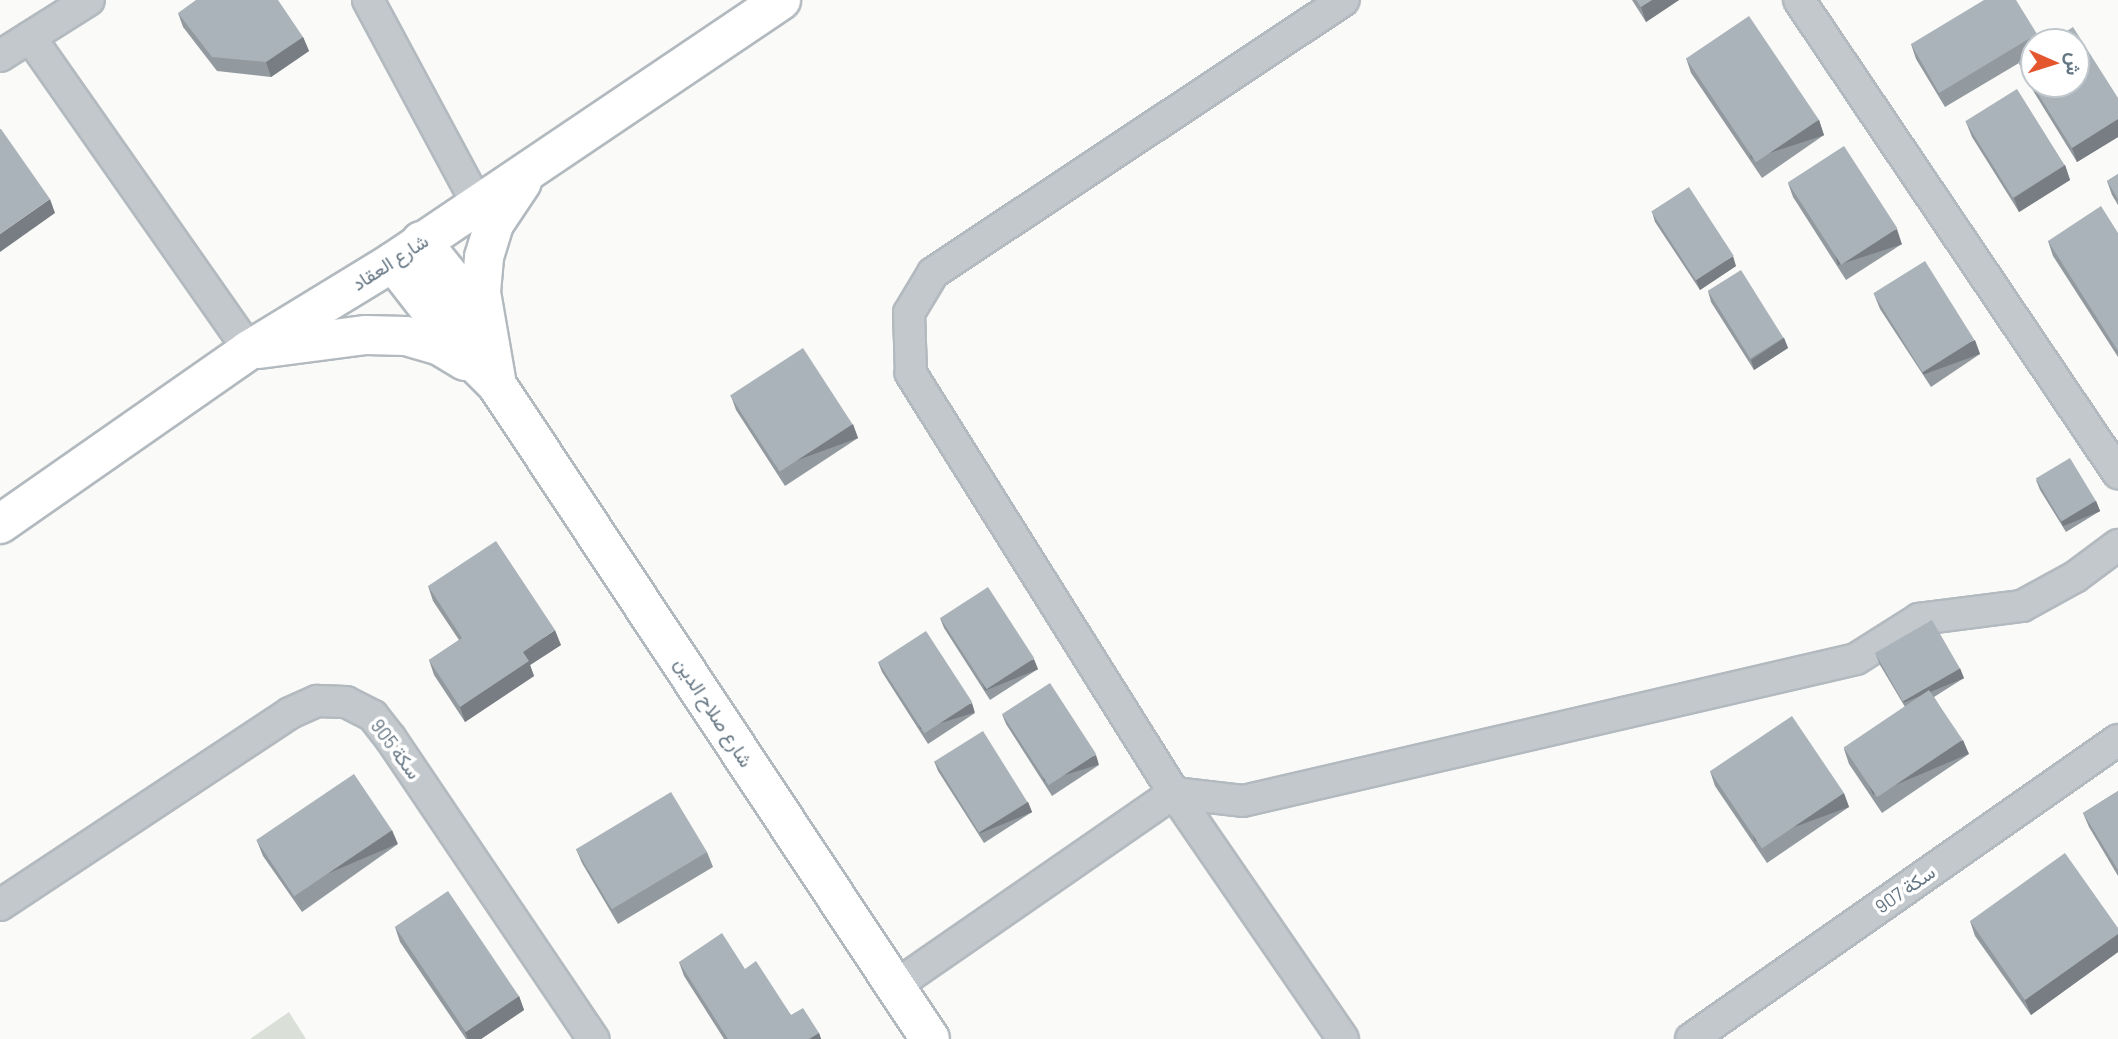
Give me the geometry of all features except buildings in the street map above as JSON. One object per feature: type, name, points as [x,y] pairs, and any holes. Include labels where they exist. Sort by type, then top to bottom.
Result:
[{"type":"street","points":[[0,56],[89,0]]},
{"type":"street","points":[[368,0],[477,203]]},
{"type":"street","name":"شارع العقاد","points":[[0,524],[249,350],[407,252],[780,0]]},
{"type":"street","points":[[1343,1039],[1174,793],[911,373],[909,313],[933,273],[1344,0]]},
{"type":"street","points":[[1799,0],[2118,473]]},
{"type":"street","points":[[30,37],[249,350],[366,335],[406,336],[440,346],[498,385]]},
{"type":"street","points":[[498,385],[481,292],[484,257],[494,224],[534,165]]},
{"type":"street","name":"شارع صلاح الدين","points":[[407,252],[433,316],[498,385],[930,1039]]},
{"type":"street","points":[[895,986],[1174,793],[1243,801],[1856,659],[1919,619],[2022,606],[2075,577],[2118,545]]},
{"type":"street","name":"سكة 905","points":[[0,905],[290,713],[317,701],[346,702],[373,716],[391,739],[593,1039]]},
{"type":"street","name":"سكة 907","points":[[1691,1039],[2118,740]]},
{"type":"shaded area","points":[[289,1012],[306,1039],[250,1039]]}]
